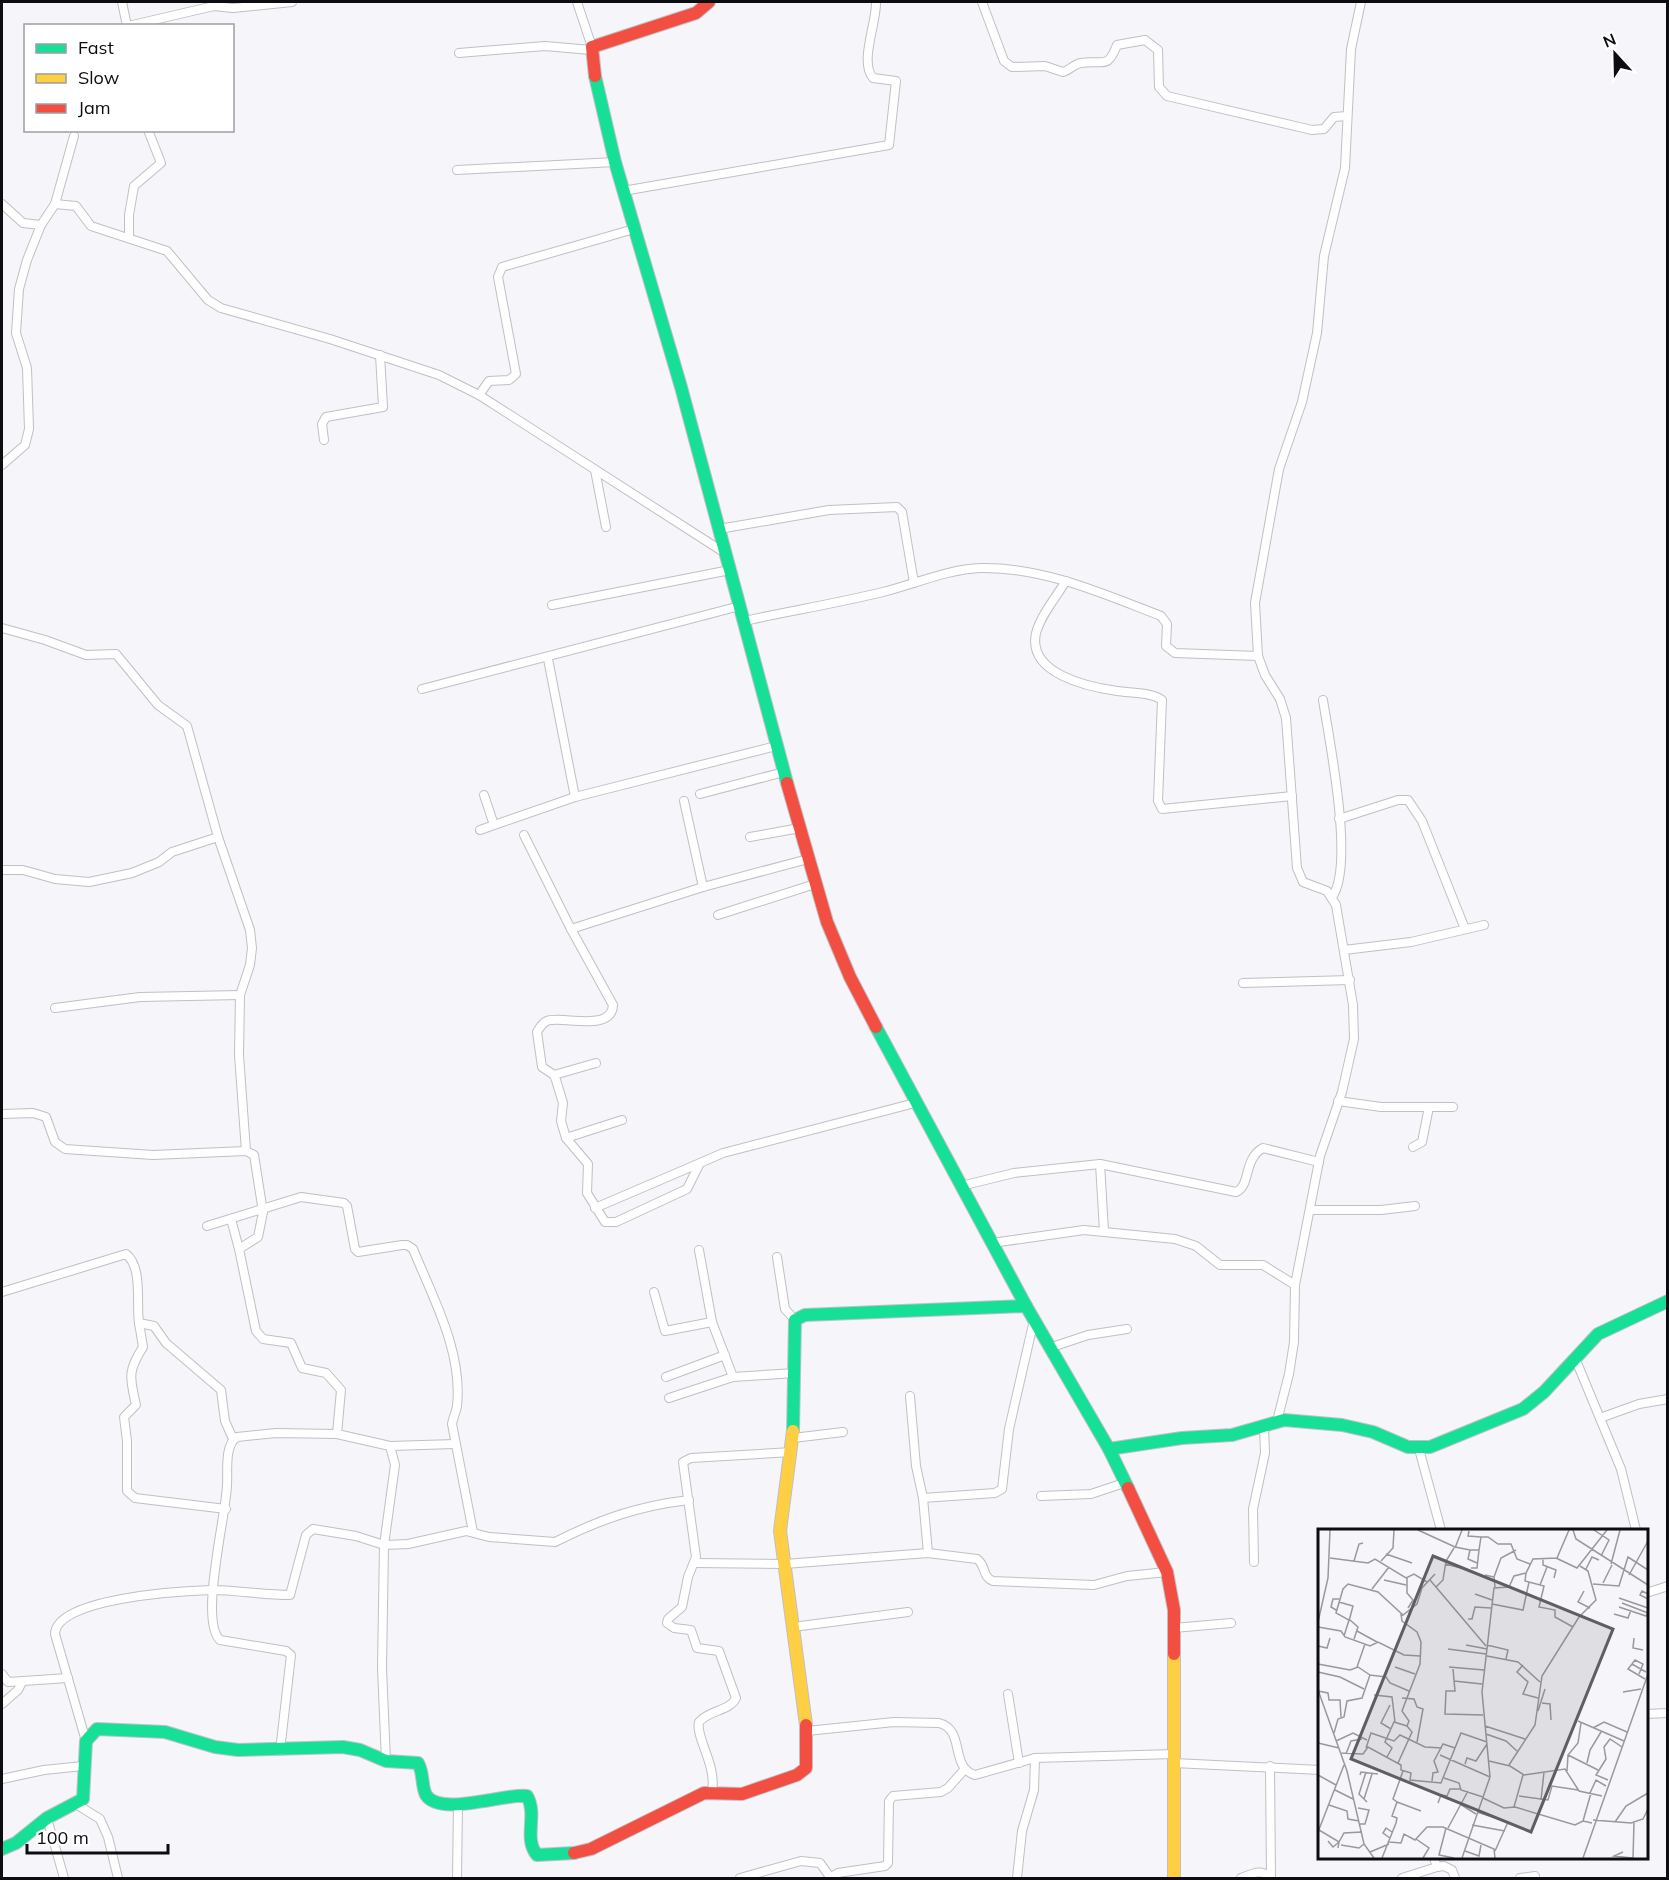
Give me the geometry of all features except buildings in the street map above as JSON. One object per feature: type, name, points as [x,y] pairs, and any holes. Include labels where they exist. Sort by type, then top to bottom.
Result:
[{"type":"street","points":[[122,2],[128,24]]},
{"type":"street","points":[[137,24],[214,6],[233,8],[292,2]]},
{"type":"street","points":[[577,2],[596,46],[615,162],[740,606],[747,620],[776,746],[815,884],[849,977],[1026,1306],[1052,1347],[1109,1449],[1167,1572],[1173,1595],[1174,1628],[1174,1878]]},
{"type":"street","points":[[459,53],[545,46],[596,46],[696,13],[709,2]]},
{"type":"street","points":[[623,191],[889,145],[896,81],[873,78],[869,73],[869,42],[876,22],[876,2]]},
{"type":"street","points":[[982,2],[1004,61],[1012,67],[1045,66],[1063,72],[1083,62],[1109,62],[1113,58],[1117,45],[1146,40],[1158,50],[1159,87],[1167,96],[1312,130],[1324,129],[1334,117],[1347,116]]},
{"type":"street","points":[[1277,1421],[1289,1374],[1294,1342],[1295,1285],[1319,1162],[1354,1039],[1354,1018],[1339,914],[1327,891],[1307,885],[1299,876],[1296,868],[1284,709],[1258,656],[1255,603],[1279,469],[1302,402],[1317,333],[1324,256],[1345,168],[1351,49],[1361,2]]},
{"type":"street","points":[[129,238],[129,214],[134,186],[139,179],[160,163],[149,132]]},
{"type":"street","points":[[2,465],[25,445],[28,435],[27,368],[16,333],[19,289],[27,260],[41,225],[55,204],[74,136]]},
{"type":"street","points":[[457,170],[615,162]]},
{"type":"street","points":[[2,204],[23,222],[41,225]]},
{"type":"street","points":[[55,204],[76,206],[91,226],[167,250],[208,300],[221,308],[440,375],[479,395],[725,553]]},
{"type":"street","points":[[479,395],[489,381],[509,380],[516,374],[498,277],[502,267],[634,229]]},
{"type":"street","points":[[324,440],[322,424],[326,417],[383,406],[380,355]]},
{"type":"street","points":[[595,470],[606,527]]},
{"type":"street","points":[[719,529],[829,510],[897,507],[902,512],[914,583]]},
{"type":"street","points":[[747,620],[979,568],[1014,570],[1066,581],[1161,616],[1167,624],[1166,646],[1175,653],[1258,656]]},
{"type":"street","points":[[552,605],[730,570]]},
{"type":"street","points":[[1066,581],[1038,628],[1035,641],[1038,654],[1055,672],[1071,681],[1109,690],[1156,696],[1162,700],[1158,801],[1162,809],[1292,796]]},
{"type":"street","points":[[422,689],[548,659],[740,606]]},
{"type":"street","points":[[2,628],[86,655],[117,654],[158,705],[187,726],[218,837],[250,930],[252,948],[250,965],[240,995],[239,1055],[246,1151]]},
{"type":"street","points":[[548,659],[575,797]]},
{"type":"street","points":[[1323,700],[1339,819],[1339,885],[1332,897]]},
{"type":"street","points":[[480,830],[575,797],[776,746]]},
{"type":"street","points":[[700,794],[784,772]]},
{"type":"street","points":[[484,795],[494,825]]},
{"type":"street","points":[[1339,819],[1398,800],[1408,800],[1422,821],[1465,929]]},
{"type":"street","points":[[684,801],[702,887]]},
{"type":"street","points":[[750,837],[800,828]]},
{"type":"street","points":[[524,835],[571,929],[612,1000],[614,1009],[598,1020],[585,1023],[551,1020],[541,1025],[537,1032],[542,1067],[554,1075],[563,1103],[561,1122],[566,1138],[588,1164],[585,1186],[595,1208],[602,1219],[609,1224],[679,1194],[691,1185],[700,1163]]},
{"type":"street","points":[[2,870],[23,870],[55,879],[89,882],[132,873],[159,862],[172,852],[218,837]]},
{"type":"street","points":[[571,929],[702,887],[808,859]]},
{"type":"street","points":[[718,915],[815,884]]},
{"type":"street","points":[[1344,950],[1411,942],[1484,924]]},
{"type":"street","points":[[1243,983],[1350,980]]},
{"type":"street","points":[[55,1008],[140,997],[240,995]]},
{"type":"street","points":[[554,1075],[596,1063]]},
{"type":"street","points":[[1338,1101],[1381,1107],[1453,1107]]},
{"type":"street","points":[[595,1208],[723,1153],[915,1103]]},
{"type":"street","points":[[1413,1147],[1422,1142],[1430,1107]]},
{"type":"street","points":[[2,1114],[33,1113],[46,1117],[56,1142],[64,1149],[153,1155],[246,1151],[254,1155],[263,1209],[258,1238],[239,1249]]},
{"type":"street","points":[[566,1138],[622,1120]]},
{"type":"street","points":[[961,1186],[1014,1173],[1100,1164],[1236,1192],[1244,1185],[1251,1159],[1263,1148],[1319,1162]]},
{"type":"street","points":[[1100,1164],[1104,1231]]},
{"type":"street","points":[[207,1226],[307,1196],[344,1203],[347,1206],[355,1249],[358,1252],[402,1245],[407,1245],[413,1250],[452,1349],[458,1385],[457,1410],[452,1424],[473,1532]]},
{"type":"street","points":[[1310,1210],[1372,1211],[1415,1206]]},
{"type":"street","points":[[231,1219],[256,1331],[263,1339],[291,1343],[302,1368],[326,1373],[341,1390],[337,1434]]},
{"type":"street","points":[[992,1244],[1060,1233],[1104,1231],[1189,1243],[1220,1265],[1263,1265],[1295,1285]]},
{"type":"street","points":[[699,1250],[712,1322],[733,1377]]},
{"type":"street","points":[[2,1292],[126,1254],[132,1258],[143,1347],[133,1363],[129,1379],[136,1405],[124,1417],[127,1441],[127,1491],[135,1498],[226,1509]]},
{"type":"street","points":[[777,1257],[785,1309],[795,1320]]},
{"type":"street","points":[[654,1292],[665,1331],[712,1322]]},
{"type":"street","points":[[1109,1449],[1172,1439],[1232,1435],[1264,1427],[1277,1421],[1326,1423],[1360,1429],[1419,1449],[1430,1448],[1523,1409],[1544,1392],[1598,1334],[1668,1300]]},
{"type":"street","points":[[86,1741],[91,1733],[106,1728],[165,1732],[215,1747],[280,1751],[343,1747],[360,1750],[386,1761],[418,1763],[429,1798],[458,1804],[519,1794],[527,1796],[533,1806],[531,1847],[537,1855],[576,1853],[712,1791],[742,1794],[797,1775],[806,1768],[807,1731],[780,1523],[792,1452],[795,1373],[793,1328],[795,1320],[805,1315],[1026,1306]]},
{"type":"street","points":[[923,1498],[995,1493],[1002,1489],[1009,1429],[1034,1320]]},
{"type":"street","points":[[139,1323],[154,1326],[166,1343],[218,1385],[223,1399],[225,1421],[233,1439]]},
{"type":"street","points":[[1052,1347],[1082,1336],[1127,1329]]},
{"type":"street","points":[[666,1377],[725,1355]]},
{"type":"street","points":[[1575,1358],[1621,1469],[1636,1529]]},
{"type":"street","points":[[669,1398],[733,1377],[795,1373]]},
{"type":"street","points":[[910,1396],[916,1466],[923,1498],[928,1553]]},
{"type":"street","points":[[1600,1418],[1639,1404],[1668,1400]]},
{"type":"street","points":[[1254,1562],[1253,1509],[1265,1453],[1264,1427]]},
{"type":"street","points":[[793,1438],[843,1432]]},
{"type":"street","points":[[233,1439],[276,1433],[337,1434],[390,1446],[455,1444]]},
{"type":"street","points":[[233,1439],[229,1447],[226,1509],[212,1590],[213,1630],[220,1640],[286,1651],[291,1655],[280,1726],[280,1751]]},
{"type":"street","points":[[386,1761],[382,1668],[384,1545],[395,1465],[390,1446]]},
{"type":"street","points":[[1419,1449],[1441,1529]]},
{"type":"street","points":[[712,1791],[710,1760],[699,1734],[699,1722],[709,1714],[732,1704],[735,1695],[719,1651],[697,1648],[691,1630],[674,1628],[667,1623],[668,1618],[682,1607],[688,1577],[696,1563],[683,1466],[685,1459],[792,1452]]},
{"type":"street","points":[[1041,1496],[1091,1494],[1125,1483]]},
{"type":"street","points":[[2,1849],[16,1843],[47,1818],[83,1799],[86,1741],[55,1634],[55,1627],[60,1621],[78,1609],[116,1600],[212,1590],[290,1595],[306,1535],[313,1529],[356,1536],[384,1545],[408,1544],[458,1532],[473,1532],[489,1538],[527,1538],[555,1542],[609,1516],[651,1505],[689,1500]]},
{"type":"street","points":[[696,1563],[784,1564],[928,1553],[977,1558],[981,1561],[985,1574],[993,1581],[1098,1584],[1127,1576],[1167,1572]]},
{"type":"street","points":[[1648,1592],[1668,1586]]},
{"type":"street","points":[[793,1627],[908,1612]]},
{"type":"street","points":[[1174,1628],[1231,1623]]},
{"type":"street","points":[[2,1674],[5,1681],[22,1682],[68,1678]]},
{"type":"street","points":[[2,1704],[18,1690],[22,1682]]},
{"type":"street","points":[[1008,1694],[1034,1790],[1022,1831],[1017,1878]]},
{"type":"street","points":[[1648,1713],[1668,1713]]},
{"type":"street","points":[[807,1731],[894,1722],[946,1724],[952,1731],[964,1770],[975,1775],[982,1775],[1026,1761],[1174,1759],[1318,1770]]},
{"type":"street","points":[[2,1779],[44,1770],[83,1766]]},
{"type":"street","points":[[1270,1766],[1271,1878]]},
{"type":"street","points":[[740,1878],[801,1861],[820,1863],[830,1878],[838,1873],[885,1866],[889,1858],[889,1801],[893,1796],[941,1792],[948,1788],[964,1770]]},
{"type":"street","points":[[76,1804],[100,1819],[108,1837],[118,1878]]},
{"type":"street","points":[[457,1878],[458,1804]]},
{"type":"street","points":[[47,1818],[64,1878]]},
{"type":"street","points":[[1435,1859],[1437,1867]]},
{"type":"street","points":[[1402,1878],[1437,1867],[1449,1867],[1455,1878]]},
{"type":"street","points":[[1241,1878],[1262,1872],[1271,1878]]},
{"type":"street","points":[[1520,1878],[1535,1876]]},
{"type":"traffic: fast","points":[[595,76],[615,162],[681,387],[787,783]]},
{"type":"traffic: fast","points":[[876,1027],[1026,1306],[1109,1449],[1128,1488]]},
{"type":"traffic: fast","points":[[1109,1449],[1182,1438],[1232,1435],[1284,1420],[1342,1425],[1373,1432],[1408,1447],[1430,1447],[1523,1409],[1544,1392],[1598,1334],[1668,1301]]},
{"type":"traffic: fast","points":[[793,1431],[795,1320],[805,1315],[1026,1306]]},
{"type":"traffic: fast","points":[[2,1849],[16,1843],[47,1818],[83,1799],[86,1741],[97,1729],[165,1732],[215,1747],[238,1750],[343,1747],[360,1750],[386,1761],[418,1763],[426,1795],[433,1801],[458,1804],[527,1796],[531,1811],[531,1841],[537,1855],[574,1853]]},
{"type":"traffic: slow","points":[[793,1431],[780,1531],[806,1725]]},
{"type":"traffic: slow","points":[[1174,1654],[1174,1878]]},
{"type":"traffic: jam","points":[[595,76],[592,47],[696,13],[709,2]]},
{"type":"traffic: jam","points":[[787,783],[827,922],[850,977],[876,1027]]},
{"type":"traffic: jam","points":[[1128,1488],[1167,1572],[1174,1610],[1174,1654]]},
{"type":"traffic: jam","points":[[574,1853],[591,1849],[704,1793],[742,1794],[797,1775],[806,1768],[806,1725]]}]
